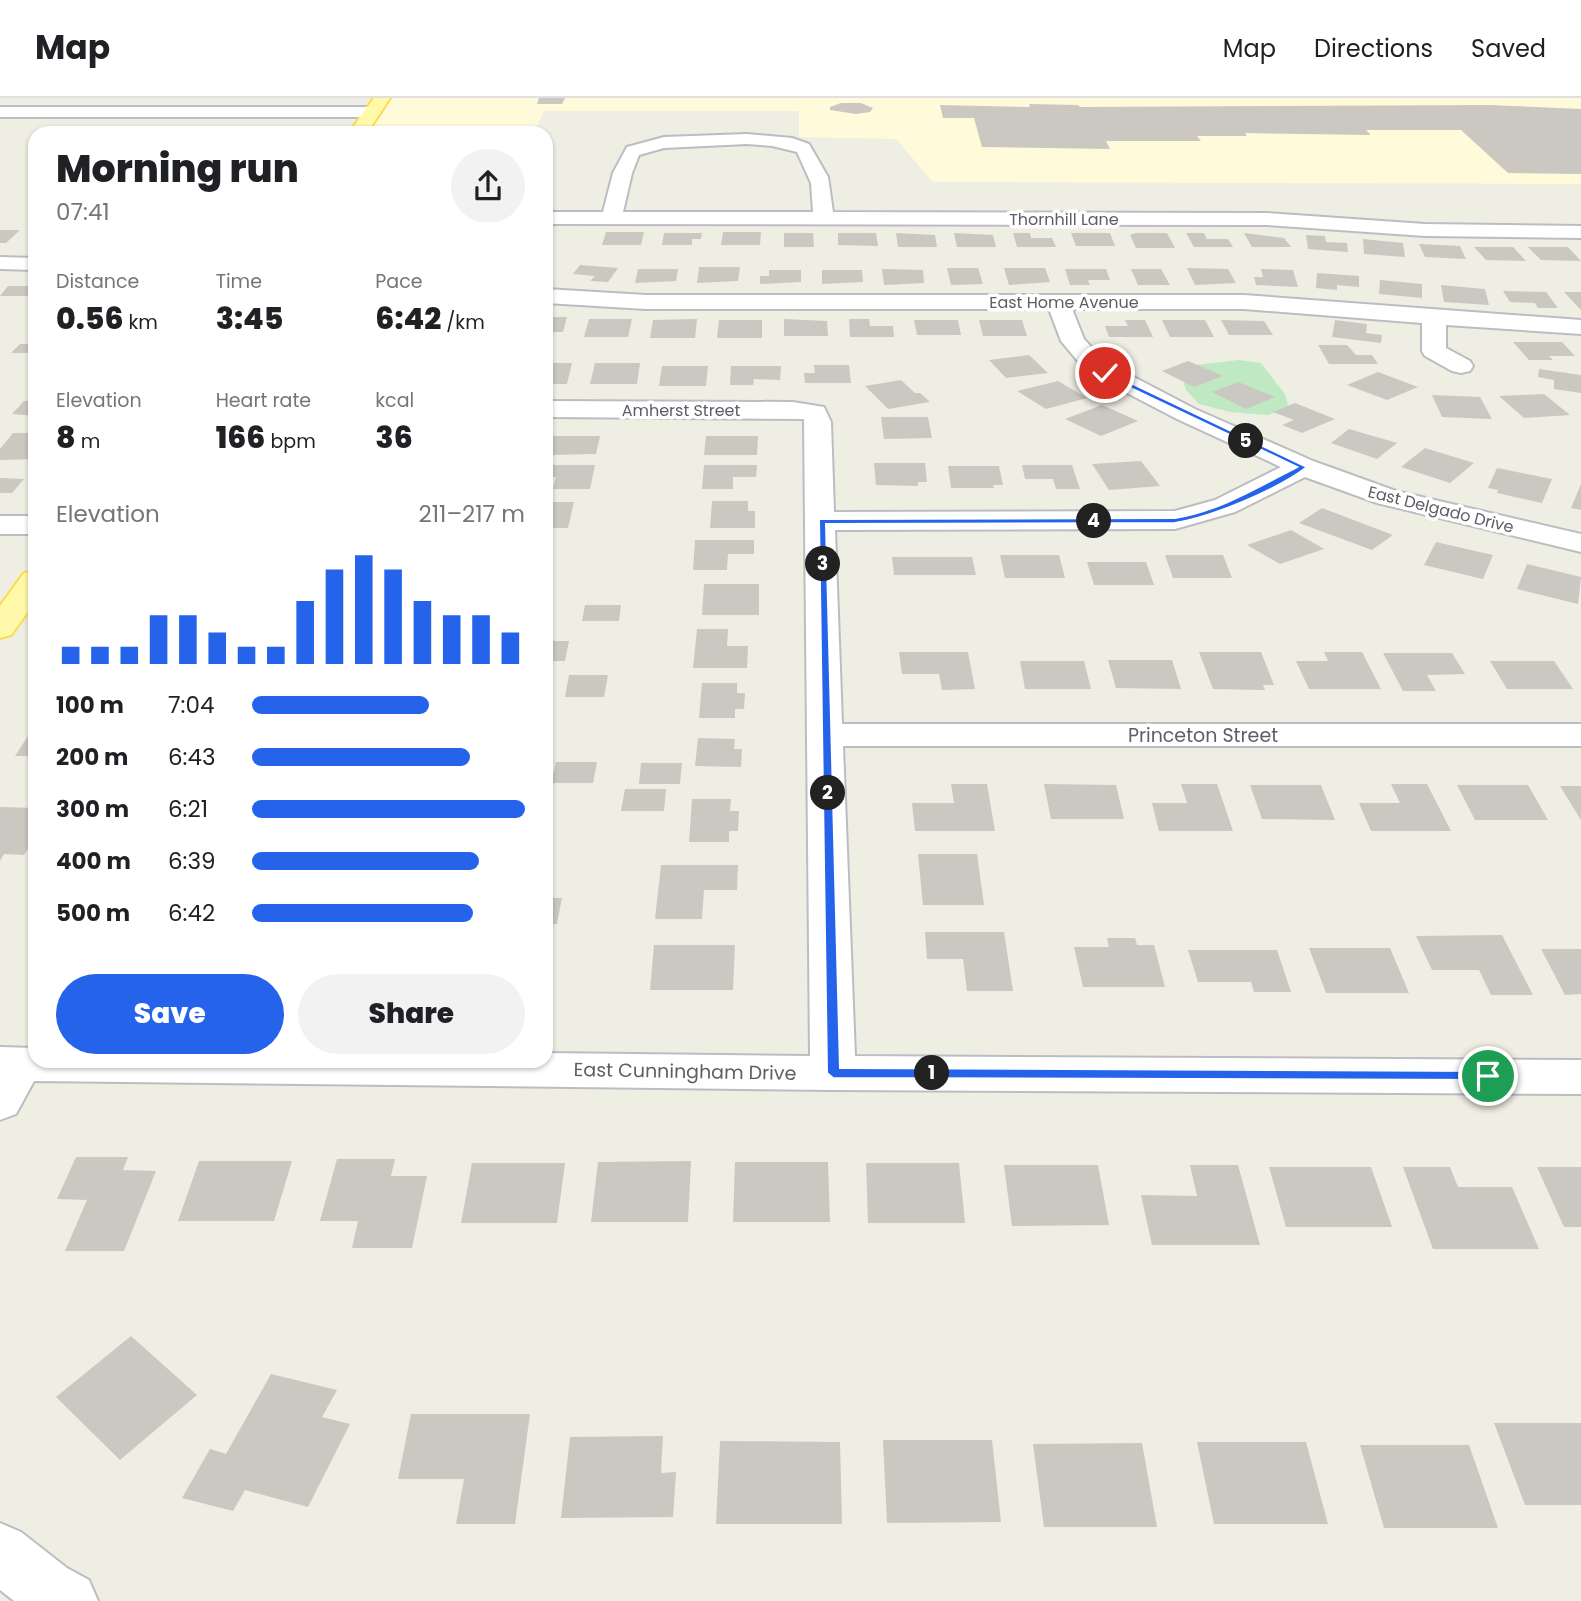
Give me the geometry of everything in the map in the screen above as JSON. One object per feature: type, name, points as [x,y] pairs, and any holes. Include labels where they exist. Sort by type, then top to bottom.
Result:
[{"type":"main road","points":[[363,126],[377,105]]},
{"type":"main road","points":[[0,628],[28,590]]},
{"type":"street","points":[[253,112],[266,98]]},
{"type":"street","points":[[0,112],[253,112],[377,105]]},
{"type":"street","points":[[612,218],[628,157],[636,149],[669,141],[774,141],[792,143],[803,148],[822,182],[823,219]]},
{"type":"street","name":"Thornhill Lane","points":[[553,218],[1267,219],[1465,232],[1581,232]]},
{"type":"street","points":[[0,264],[28,264]]},
{"type":"street","name":"East Home Avenue","points":[[553,296],[646,302],[1310,304],[1434,317],[1581,327]]},
{"type":"street","name":"East Delgado Drive","points":[[1058,302],[1073,341],[1096,368],[1186,414],[1303,467],[1387,497],[1581,543]]},
{"type":"street","points":[[1434,317],[1434,351],[1461,366]]},
{"type":"street","name":"Amherst Street","points":[[553,409],[815,412],[818,422],[822,521]]},
{"type":"street","points":[[833,1073],[822,521],[1175,520],[1195,517],[1234,503],[1303,467]]},
{"type":"street","points":[[0,525],[28,525]]},
{"type":"street","name":"Princeton Street","points":[[826,735],[1581,735]]},
{"type":"street","name":"East Cunningham Drive","points":[[7,1076],[173,1068]]},
{"type":"street","name":"East Cunningham Drive","points":[[553,1068],[833,1073],[1581,1077]]},
{"type":"street","points":[[0,1552],[46,1590],[68,1601]]},
{"type":"shaded area","points":[[382,98],[1581,98],[1581,184],[933,182],[896,139],[799,137],[799,111],[544,111],[537,126],[363,126]]},
{"type":"green space","points":[[1239,360],[1261,363],[1285,394],[1289,408],[1268,415],[1230,412],[1199,404],[1186,390],[1181,374],[1195,365]]},
{"type":"building","points":[[539,98],[565,98],[562,104],[537,104]]},
{"type":"building","points":[[841,103],[861,103],[873,108],[870,112],[856,114],[830,110],[830,107]]},
{"type":"building","points":[[1029,104],[1080,107],[1489,105],[1581,109],[1581,174],[1508,173],[1461,130],[1366,130],[1371,135],[1245,133],[1247,136],[1197,136],[1201,141],[1106,141],[1110,149],[982,147],[974,118],[943,118],[940,105],[1030,107]]},
{"type":"building","points":[[0,230],[20,230],[6,243],[0,243]]},
{"type":"building","points":[[606,232],[644,232],[641,245],[602,245]]},
{"type":"building","points":[[723,232],[761,232],[760,245],[721,245]]},
{"type":"building","points":[[664,233],[702,233],[701,239],[692,239],[692,245],[662,245]]},
{"type":"building","points":[[784,233],[813,233],[814,247],[784,247]]},
{"type":"building","points":[[838,233],[876,233],[878,246],[838,245]]},
{"type":"building","points":[[896,233],[935,235],[937,247],[898,247]]},
{"type":"building","points":[[954,233],[993,235],[996,247],[957,247]]},
{"type":"building","points":[[1013,233],[1030,233],[1031,238],[1052,238],[1056,247],[1017,247]]},
{"type":"building","points":[[1071,233],[1110,233],[1115,246],[1076,246]]},
{"type":"building","points":[[1167,233],[1175,248],[1136,248],[1130,235]]},
{"type":"building","points":[[1186,233],[1204,233],[1207,239],[1228,239],[1233,247],[1194,247]]},
{"type":"building","points":[[1244,233],[1284,238],[1291,247],[1252,247]]},
{"type":"building","points":[[1306,235],[1325,236],[1326,242],[1347,243],[1348,252],[1308,249]]},
{"type":"building","points":[[1363,239],[1403,243],[1405,257],[1364,254]]},
{"type":"building","points":[[1419,244],[1460,246],[1466,259],[1425,257]]},
{"type":"building","points":[[1474,247],[1513,247],[1526,261],[1486,260]]},
{"type":"building","points":[[1528,247],[1568,247],[1581,261],[1541,260]]},
{"type":"building","points":[[580,265],[618,268],[608,282],[590,281],[595,276],[573,274]]},
{"type":"building","points":[[699,267],[740,267],[738,281],[697,283]]},
{"type":"building","points":[[947,268],[978,268],[983,284],[951,285]]},
{"type":"building","points":[[1004,268],[1045,268],[1050,282],[1009,285]]},
{"type":"building","points":[[1187,268],[1228,269],[1236,283],[1195,285]]},
{"type":"building","points":[[638,269],[678,269],[676,281],[635,283]]},
{"type":"building","points":[[882,269],[923,270],[924,283],[884,285]]},
{"type":"building","points":[[1065,269],[1106,269],[1110,280],[1088,280],[1090,285],[1070,285]]},
{"type":"building","points":[[1131,269],[1161,269],[1170,285],[1138,285]]},
{"type":"building","points":[[1261,269],[1293,270],[1298,287],[1256,285],[1254,277],[1263,277]]},
{"type":"building","points":[[769,270],[801,270],[801,282],[760,284],[760,276],[769,276]]},
{"type":"building","points":[[822,270],[862,270],[863,282],[822,284]]},
{"type":"building","points":[[1317,273],[1359,276],[1359,287],[1337,285],[1337,290],[1316,288]]},
{"type":"building","points":[[1380,280],[1422,284],[1422,298],[1379,294]]},
{"type":"building","points":[[1441,285],[1485,289],[1489,305],[1444,302]]},
{"type":"building","points":[[8,286],[28,286],[28,296],[0,296]]},
{"type":"building","points":[[1503,291],[1546,292],[1558,308],[1538,308],[1535,303],[1510,302]]},
{"type":"building","points":[[1564,292],[1581,292],[1581,310]]},
{"type":"building","points":[[553,317],[567,317],[563,332],[553,332]]},
{"type":"building","points":[[589,319],[632,319],[628,337],[584,337]]},
{"type":"building","points":[[697,319],[695,338],[650,338],[653,320]]},
{"type":"building","points":[[784,319],[827,321],[828,336],[784,336]]},
{"type":"building","points":[[849,319],[869,319],[870,326],[893,326],[894,337],[850,337]]},
{"type":"building","points":[[719,320],[762,320],[762,338],[717,338]]},
{"type":"building","points":[[914,320],[958,320],[961,335],[917,335]]},
{"type":"building","points":[[979,320],[1022,320],[1027,336],[983,336]]},
{"type":"building","points":[[1125,320],[1145,320],[1153,337],[1109,337],[1105,326],[1128,326]]},
{"type":"building","points":[[1162,320],[1205,320],[1214,337],[1170,337]]},
{"type":"building","points":[[1221,320],[1264,321],[1273,335],[1229,335]]},
{"type":"building","points":[[1335,320],[1367,324],[1366,333],[1382,335],[1381,343],[1332,337]]},
{"type":"building","points":[[1513,342],[1562,342],[1575,356],[1549,356],[1553,360],[1529,360]]},
{"type":"building","points":[[20,344],[28,344],[28,353],[11,353]]},
{"type":"building","points":[[1318,345],[1347,345],[1356,355],[1372,355],[1378,364],[1329,364]]},
{"type":"building","points":[[1029,355],[1048,373],[1006,378],[989,360]]},
{"type":"building","points":[[1188,361],[1223,376],[1194,387],[1162,371]]},
{"type":"building","points":[[553,363],[572,363],[567,384],[553,384]]},
{"type":"building","points":[[595,363],[640,363],[637,384],[590,384]]},
{"type":"building","points":[[814,365],[849,365],[851,383],[805,383],[804,373],[815,373]]},
{"type":"building","points":[[662,366],[708,366],[706,386],[659,386]]},
{"type":"building","points":[[731,366],[781,366],[780,380],[754,379],[753,385],[730,385]]},
{"type":"building","points":[[1539,369],[1581,375],[1581,393],[1554,389],[1554,380],[1538,377]]},
{"type":"building","points":[[1378,372],[1418,387],[1387,400],[1347,385]]},
{"type":"building","points":[[901,380],[930,402],[888,409],[865,386]]},
{"type":"building","points":[[1058,381],[1087,398],[1046,409],[1017,391]]},
{"type":"building","points":[[1238,382],[1275,397],[1246,409],[1212,392]]},
{"type":"building","points":[[1544,394],[1570,415],[1524,418],[1499,396]]},
{"type":"building","points":[[1432,395],[1480,397],[1492,419],[1442,417]]},
{"type":"building","points":[[24,401],[28,401],[28,415],[12,414]]},
{"type":"building","points":[[1295,403],[1335,419],[1302,433],[1282,425],[1294,420],[1273,412]]},
{"type":"building","points":[[1102,405],[1138,421],[1101,436],[1065,419]]},
{"type":"building","points":[[881,417],[928,417],[932,438],[884,439]]},
{"type":"building","points":[[1349,429],[1397,443],[1377,459],[1331,443]]},
{"type":"building","points":[[13,433],[28,433],[28,459],[0,460],[0,449]]},
{"type":"building","points":[[553,436],[600,436],[596,454],[553,455]]},
{"type":"building","points":[[706,436],[758,436],[757,455],[704,455]]},
{"type":"building","points":[[1425,448],[1474,463],[1450,483],[1401,467]]},
{"type":"building","points":[[1141,461],[1160,486],[1109,490],[1092,464]]},
{"type":"building","points":[[874,463],[925,463],[927,482],[918,482],[918,486],[876,485]]},
{"type":"building","points":[[553,465],[595,465],[590,489],[553,489],[556,477],[553,477]]},
{"type":"building","points":[[704,465],[757,465],[756,477],[733,477],[733,489],[702,489]]},
{"type":"building","points":[[1022,465],[1072,465],[1080,489],[1056,489],[1053,479],[1025,479]]},
{"type":"building","points":[[948,466],[999,466],[1003,485],[993,485],[994,488],[951,488]]},
{"type":"building","points":[[1497,468],[1552,479],[1542,503],[1497,493],[1498,490],[1488,488]]},
{"type":"building","points":[[0,478],[24,479],[12,493],[0,493]]},
{"type":"building","points":[[1581,484],[1581,510],[1571,508]]},
{"type":"building","points":[[712,501],[748,501],[748,511],[755,511],[755,528],[710,528]]},
{"type":"building","points":[[553,502],[574,502],[568,528],[553,528]]},
{"type":"building","points":[[1322,508],[1393,535],[1372,550],[1299,523]]},
{"type":"building","points":[[1291,530],[1324,549],[1280,564],[1247,545]]},
{"type":"building","points":[[695,540],[754,540],[754,554],[728,554],[727,570],[693,570]]},
{"type":"building","points":[[1436,542],[1493,555],[1483,579],[1424,565]]},
{"type":"building","points":[[1000,555],[1059,555],[1065,578],[1005,578]]},
{"type":"building","points":[[1165,555],[1223,555],[1232,578],[1173,578]]},
{"type":"building","points":[[892,557],[972,557],[976,575],[894,575]]},
{"type":"building","points":[[1087,562],[1146,562],[1154,585],[1094,585]]},
{"type":"building","points":[[1527,564],[1581,577],[1578,604],[1517,589]]},
{"type":"building","points":[[704,584],[759,584],[759,615],[702,615]]},
{"type":"building","points":[[585,605],[621,605],[619,621],[582,621]]},
{"type":"building","points":[[697,629],[728,629],[727,646],[748,646],[747,668],[693,668]]},
{"type":"building","points":[[553,641],[569,641],[565,661],[553,661]]},
{"type":"building","points":[[899,652],[968,652],[975,689],[942,690],[939,674],[902,674]]},
{"type":"building","points":[[1199,652],[1261,652],[1274,685],[1263,685],[1265,690],[1213,689]]},
{"type":"building","points":[[1324,652],[1362,652],[1381,689],[1309,689],[1296,661],[1328,661]]},
{"type":"building","points":[[1383,653],[1452,653],[1465,674],[1427,675],[1436,691],[1403,691]]},
{"type":"building","points":[[1108,660],[1172,660],[1181,689],[1116,688]]},
{"type":"building","points":[[1020,661],[1084,661],[1091,689],[1025,689]]},
{"type":"building","points":[[1490,661],[1554,661],[1573,689],[1507,689]]},
{"type":"building","points":[[569,675],[608,675],[604,697],[565,697]]},
{"type":"building","points":[[702,683],[737,683],[737,693],[745,693],[744,709],[735,709],[735,718],[699,718]]},
{"type":"building","points":[[28,736],[28,756],[15,756]]},
{"type":"building","points":[[698,738],[735,739],[734,749],[742,749],[741,767],[695,766]]},
{"type":"building","points":[[556,762],[597,762],[593,783],[553,783]]},
{"type":"building","points":[[641,763],[682,763],[680,784],[639,784]]},
{"type":"building","points":[[951,784],[987,784],[995,831],[915,831],[912,803],[954,803]]},
{"type":"building","points":[[1044,784],[1116,785],[1124,819],[1051,819]]},
{"type":"building","points":[[1181,784],[1217,784],[1233,831],[1159,831],[1152,803],[1187,803]]},
{"type":"building","points":[[1391,784],[1427,784],[1451,831],[1371,831],[1359,803],[1400,803]]},
{"type":"building","points":[[1250,785],[1321,785],[1335,820],[1262,819]]},
{"type":"building","points":[[1457,785],[1528,785],[1548,820],[1475,820]]},
{"type":"building","points":[[1560,786],[1581,786],[1581,820]]},
{"type":"building","points":[[625,789],[666,789],[664,811],[621,811]]},
{"type":"building","points":[[692,799],[731,799],[730,811],[739,811],[738,831],[729,831],[729,842],[689,842]]},
{"type":"building","points":[[0,807],[28,808],[28,848],[24,855],[4,854],[0,861]]},
{"type":"building","points":[[918,854],[977,854],[984,905],[923,905]]},
{"type":"building","points":[[661,865],[738,865],[737,890],[704,890],[702,919],[655,919]]},
{"type":"building","points":[[553,898],[562,898],[557,924],[553,924]]},
{"type":"building","points":[[925,932],[1004,932],[1013,991],[967,991],[963,959],[927,959]]},
{"type":"building","points":[[1502,935],[1533,995],[1491,995],[1479,970],[1432,970],[1416,936]]},
{"type":"building","points":[[1107,938],[1135,938],[1137,945],[1154,945],[1165,987],[1083,987],[1074,947],[1109,947]]},
{"type":"building","points":[[654,945],[735,945],[733,990],[650,990]]},
{"type":"building","points":[[1309,948],[1390,948],[1409,993],[1326,993]]},
{"type":"building","points":[[1541,949],[1581,949],[1581,994],[1565,995]]},
{"type":"building","points":[[1188,950],[1277,950],[1291,992],[1254,992],[1251,982],[1198,982]]},
{"type":"building","points":[[76,1157],[128,1157],[123,1170],[156,1171],[124,1251],[65,1251],[87,1200],[57,1199]]},
{"type":"building","points":[[337,1159],[395,1159],[391,1176],[427,1176],[412,1248],[352,1248],[358,1221],[320,1221]]},
{"type":"building","points":[[199,1161],[292,1161],[274,1221],[178,1221]]},
{"type":"building","points":[[691,1161],[688,1222],[591,1222],[598,1162]]},
{"type":"building","points":[[735,1162],[828,1162],[830,1222],[733,1222]]},
{"type":"building","points":[[472,1163],[565,1163],[557,1223],[461,1223]]},
{"type":"building","points":[[866,1163],[959,1163],[965,1223],[868,1223]]},
{"type":"building","points":[[1004,1165],[1098,1165],[1109,1225],[1012,1226]]},
{"type":"building","points":[[1190,1165],[1238,1165],[1260,1245],[1152,1245],[1141,1195],[1197,1196]]},
{"type":"building","points":[[1269,1167],[1371,1167],[1392,1227],[1286,1227]]},
{"type":"building","points":[[1403,1167],[1450,1167],[1458,1187],[1512,1187],[1539,1249],[1433,1249]]},
{"type":"building","points":[[1537,1167],[1581,1167],[1581,1227],[1564,1227]]},
{"type":"building","points":[[131,1336],[197,1395],[120,1460],[56,1397]]},
{"type":"building","points":[[271,1374],[337,1390],[322,1417],[350,1424],[308,1507],[245,1490],[233,1511],[182,1498],[210,1449],[226,1454]]},
{"type":"building","points":[[411,1414],[530,1414],[515,1524],[456,1524],[464,1479],[398,1479]]},
{"type":"building","points":[[1494,1423],[1581,1423],[1581,1505],[1525,1505]]},
{"type":"building","points":[[663,1436],[661,1473],[676,1472],[673,1517],[561,1518],[570,1437]]},
{"type":"building","points":[[883,1440],[992,1440],[1001,1522],[887,1523]]},
{"type":"building","points":[[720,1441],[840,1442],[842,1524],[716,1524]]},
{"type":"building","points":[[1197,1442],[1306,1442],[1328,1524],[1214,1524]]},
{"type":"building","points":[[1142,1443],[1157,1527],[1044,1527],[1033,1444]]},
{"type":"building","points":[[1360,1445],[1469,1445],[1498,1528],[1384,1528]]},
{"type":"route","points":[[1105,373],[1186,414],[1303,467],[1234,503],[1195,517],[1175,520],[822,521],[833,1073],[1488,1076]]}]
